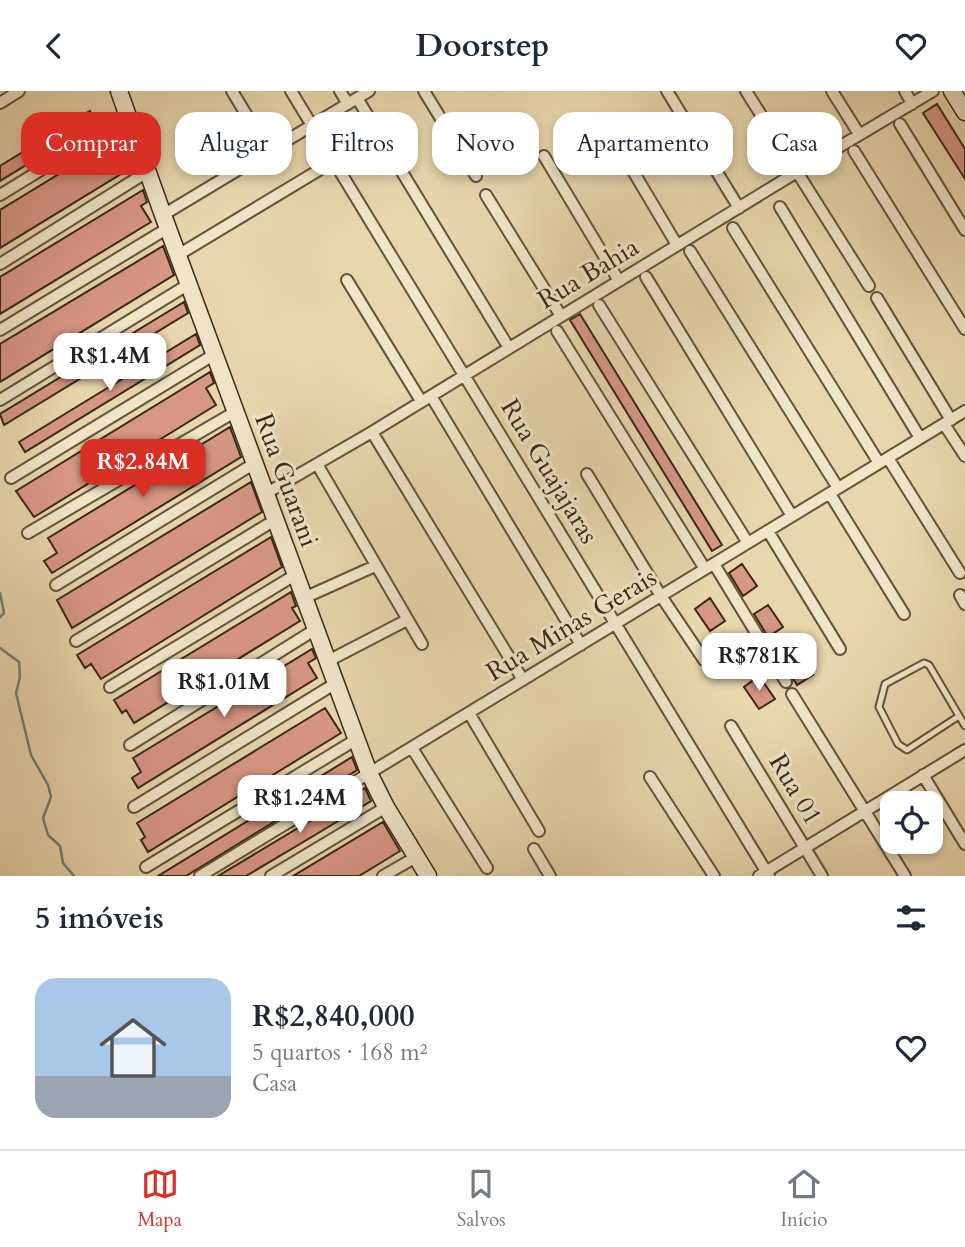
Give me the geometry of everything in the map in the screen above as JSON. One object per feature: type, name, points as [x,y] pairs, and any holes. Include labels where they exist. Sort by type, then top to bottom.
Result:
[{"type":"street","points":[[4,97],[19,91]]},
{"type":"street","name":"Rua Guarani","points":[[119,91],[125,112]]},
{"type":"street","points":[[232,91],[245,112]]},
{"type":"street","name":"Rua Guajajaras","points":[[291,91],[306,116]]},
{"type":"street","points":[[341,91],[353,101],[509,348]]},
{"type":"street","points":[[335,112],[369,91]]},
{"type":"street","points":[[424,91],[475,176]]},
{"type":"street","points":[[667,91],[739,208]]},
{"type":"street","points":[[746,91],[759,112]]},
{"type":"street","points":[[832,91],[859,134]]},
{"type":"street","points":[[905,91],[912,104]]},
{"type":"street","name":"Rua Bahia","points":[[842,144],[933,91]]},
{"type":"street","points":[[952,91],[965,112]]},
{"type":"street","points":[[900,124],[965,230]]},
{"type":"street","points":[[854,151],[965,329]]},
{"type":"street","points":[[544,156],[619,281]]},
{"type":"street","points":[[0,195],[33,175]]},
{"type":"street","points":[[0,264],[142,175]]},
{"type":"street","name":"Rua Guarani","points":[[148,175],[369,773],[386,807],[428,876]]},
{"type":"street","points":[[0,330],[235,175]]},
{"type":"street","points":[[178,255],[311,175]]},
{"type":"street","name":"Rua Guajajaras","points":[[343,175],[765,875]]},
{"type":"street","points":[[635,175],[677,245]]},
{"type":"street","name":"Rua Bahia","points":[[265,494],[372,432],[792,175]]},
{"type":"street","points":[[799,175],[869,286]]},
{"type":"street","points":[[486,195],[561,316]]},
{"type":"street","points":[[779,207],[920,438]]},
{"type":"street","points":[[733,228],[883,461],[960,573]]},
{"type":"street","points":[[690,251],[834,491],[904,614]]},
{"type":"street","points":[[646,277],[792,516]]},
{"type":"street","points":[[347,280],[426,399],[581,645]]},
{"type":"street","points":[[0,400],[189,284]]},
{"type":"street","points":[[877,298],[965,456]]},
{"type":"street","points":[[599,305],[748,543]]},
{"type":"street","points":[[557,331],[786,682]]},
{"type":"street","points":[[11,478],[215,354]]},
{"type":"street","name":"Rua Minas Gerais","points":[[200,876],[965,411]]},
{"type":"street","points":[[28,533],[236,413]]},
{"type":"street","points":[[372,432],[523,680]]},
{"type":"street","points":[[56,585],[254,463]]},
{"type":"street","points":[[317,464],[422,643]]},
{"type":"street","points":[[587,474],[661,596],[704,660]]},
{"type":"street","points":[[76,641],[275,520]]},
{"type":"street","points":[[768,531],[840,649]]},
{"type":"street","points":[[304,598],[375,566]]},
{"type":"street","points":[[110,687],[295,575]]},
{"type":"street","points":[[328,661],[407,620]]},
{"type":"street","points":[[130,745],[316,629]]},
{"type":"street","points":[[134,807],[336,683]]},
{"type":"street","points":[[792,694],[905,876]]},
{"type":"street","points":[[469,713],[539,831]]},
{"type":"street","name":"Rua 01","points":[[731,726],[822,876]]},
{"type":"street","points":[[146,867],[357,739]]},
{"type":"street","points":[[412,748],[486,868]]},
{"type":"street","points":[[765,875],[965,750]]},
{"type":"street","points":[[923,775],[965,843]]},
{"type":"street","points":[[650,777],[714,876]]},
{"type":"street","points":[[271,876],[386,807]]},
{"type":"street","points":[[534,849],[550,876]]},
{"type":"street","points":[[383,876],[416,857]]},
{"type":"lane","points":[[959,716],[907,750],[898,744],[879,707],[885,684],[924,663],[929,665],[965,726]]},
{"type":"building","points":[[937,104],[965,149],[965,179],[923,113]]},
{"type":"building","points":[[21,153],[21,168],[0,181],[0,166]]},
{"type":"building","points":[[57,175],[119,175],[0,248],[0,210]]},
{"type":"building","points":[[143,190],[147,202],[141,206],[151,222],[0,314],[0,277]]},
{"type":"building","points":[[163,246],[174,275],[0,382],[0,344]]},
{"type":"building","points":[[184,302],[188,313],[4,425],[0,414]]},
{"type":"building","points":[[580,314],[722,545],[712,551],[570,320]]},
{"type":"building","points":[[196,334],[200,345],[25,452],[19,442]]},
{"type":"building","points":[[210,372],[214,383],[206,388],[216,405],[34,517],[16,491]]},
{"type":"building","points":[[230,427],[241,457],[52,573],[44,561],[57,553],[48,538]]},
{"type":"building","points":[[251,482],[262,512],[72,628],[57,600]]},
{"type":"building","points":[[271,537],[282,567],[101,679],[91,664],[85,668],[77,655]]},
{"type":"building","points":[[742,564],[757,586],[743,596],[729,573]]},
{"type":"building","points":[[291,592],[296,606],[292,608],[300,621],[134,723],[126,710],[122,713],[114,700]]},
{"type":"building","points":[[710,598],[725,621],[710,631],[695,609]]},
{"type":"building","points":[[768,605],[783,627],[768,637],[754,614]]},
{"type":"building","points":[[733,635],[748,657],[733,668],[717,645]]},
{"type":"building","points":[[312,649],[316,658],[308,663],[317,678],[138,788],[132,778],[141,772],[133,758]]},
{"type":"building","points":[[798,652],[813,675],[797,685],[783,662]]},
{"type":"building","points":[[759,676],[775,699],[759,709],[744,687]]},
{"type":"building","points":[[325,708],[341,733],[148,852],[141,840],[145,837],[137,823]]},
{"type":"building","points":[[352,757],[357,770],[186,876],[158,876]]},
{"type":"building","points":[[365,788],[371,801],[315,835],[246,876],[218,876]]},
{"type":"building","points":[[383,822],[400,851],[359,876],[293,876]]},
{"type":"waterway","points":[[0,593],[4,613],[0,617]]},
{"type":"waterway","points":[[0,648],[19,662],[20,677],[16,693],[31,755],[48,785],[51,797],[43,818],[48,835],[60,846],[63,863],[74,876]]}]
